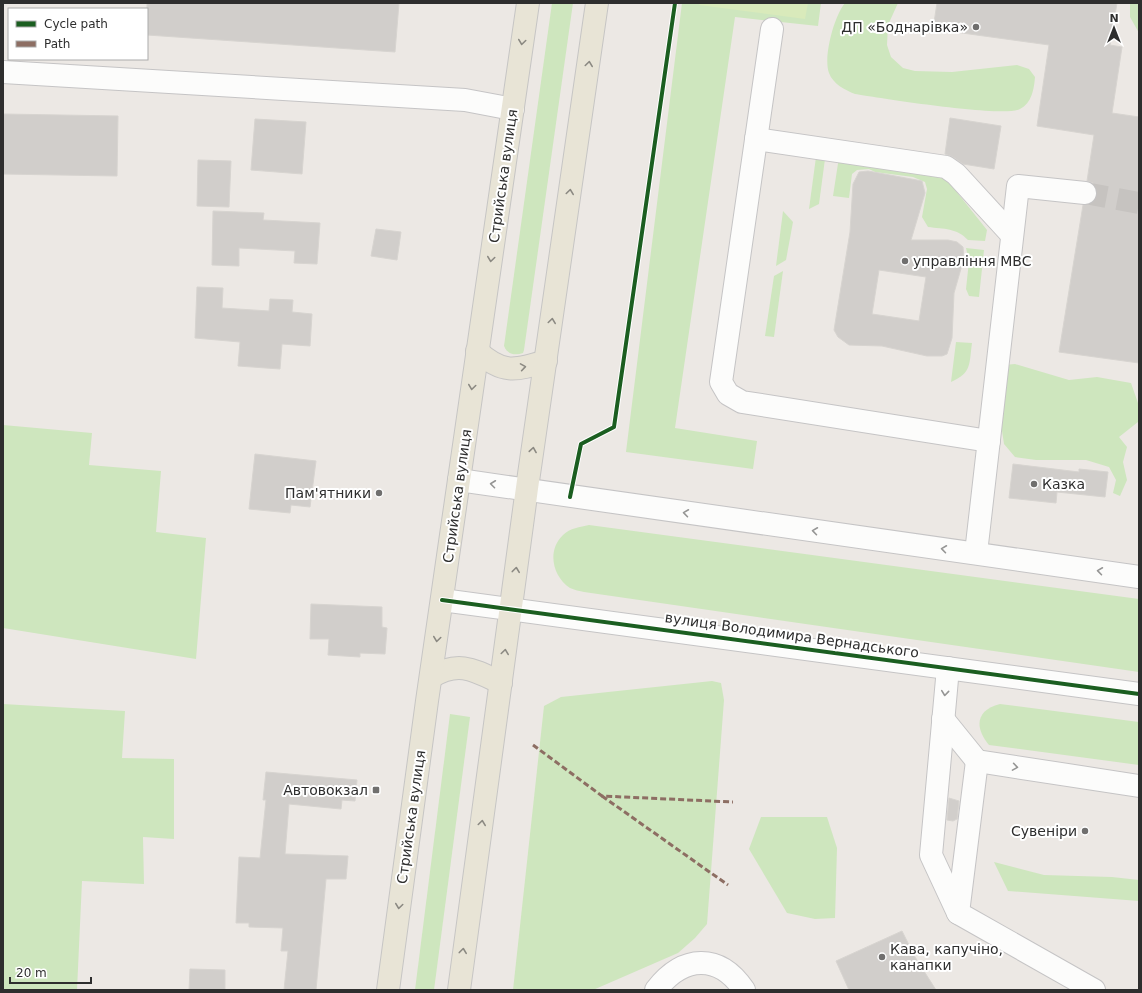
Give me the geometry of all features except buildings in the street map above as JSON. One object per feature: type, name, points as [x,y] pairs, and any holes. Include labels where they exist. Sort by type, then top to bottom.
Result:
[{"type":"main road","name":"Стрийська вулиця","points":[[388,990],[431,677],[528,3]]},
{"type":"main road","points":[[459,990],[527,488],[597,3]]},
{"type":"main road","points":[[478,350],[491,363],[508,369],[526,367],[546,361]]},
{"type":"main road","points":[[431,677],[445,669],[464,668],[501,683]]},
{"type":"street","points":[[772,29],[721,382],[728,394],[742,402],[989,441]]},
{"type":"street","points":[[3,72],[471,100],[513,109]]},
{"type":"street","points":[[756,139],[946,167],[956,174],[1012,235]]},
{"type":"street","points":[[976,553],[1018,186],[1085,193]]},
{"type":"street","points":[[459,480],[527,488],[570,497],[1139,577]]},
{"type":"street","name":"вулиця Володимира Вернадського","points":[[442,600],[1139,694]]},
{"type":"street","points":[[948,668],[931,855],[958,913],[1094,990]]},
{"type":"street","points":[[943,719],[977,761],[1139,786]]},
{"type":"street","points":[[958,913],[977,761]]},
{"type":"street","points":[[656,990],[671,975],[683,967],[697,963],[711,964],[725,969],[736,978],[744,990]]},
{"type":"green space","points":[[552,3],[573,3],[524,350],[523,353],[514,354],[509,353],[504,346]]},
{"type":"green space","points":[[682,3],[821,3],[818,26],[735,17],[675,428],[757,441],[753,469],[626,452]]},
{"type":"green space","points":[[700,3],[808,3],[805,19],[699,5]]},
{"type":"green space","points":[[845,3],[898,3],[888,25],[887,45],[891,57],[903,68],[915,71],[952,72],[1017,65],[1029,69],[1035,77],[1030,99],[1020,109],[1009,111],[991,111],[914,103],[855,94],[847,91],[831,77],[827,58],[837,17]]},
{"type":"green space","points":[[1130,3],[1139,3],[1139,33],[1130,17]]},
{"type":"green space","points":[[816,157],[825,159],[819,204],[809,209]]},
{"type":"green space","points":[[839,157],[940,171],[987,230],[985,241],[968,240],[955,231],[928,227],[922,217],[927,189],[925,182],[913,177],[875,172],[869,169],[857,170],[852,174],[849,198],[833,196]]},
{"type":"green space","points":[[783,211],[793,222],[786,260],[776,266]]},
{"type":"green space","points":[[966,248],[984,250],[979,297],[969,296],[966,289],[969,261]]},
{"type":"green space","points":[[783,271],[774,337],[765,336],[774,276]]},
{"type":"green space","points":[[956,342],[972,343],[970,362],[963,375],[951,382]]},
{"type":"green space","points":[[1015,364],[1069,380],[1097,377],[1131,383],[1139,406],[1138,422],[1119,437],[1127,447],[1123,462],[1127,480],[1120,496],[1113,493],[1116,480],[1109,467],[1086,460],[1036,460],[1015,457],[1004,444],[1001,424],[1004,365]]},
{"type":"green space","points":[[3,425],[92,433],[89,465],[161,471],[156,532],[206,538],[196,659],[3,628]]},
{"type":"green space","points":[[589,525],[1139,599],[1139,672],[575,590],[570,588],[559,577],[553,555],[558,541],[563,535],[575,528]]},
{"type":"green space","points":[[712,681],[721,683],[724,700],[707,924],[695,938],[678,953],[593,990],[513,990],[544,706],[561,697]]},
{"type":"green space","points":[[3,704],[125,711],[122,758],[174,759],[174,839],[143,837],[144,884],[82,881],[77,990],[3,990]]},
{"type":"green space","points":[[1000,704],[1139,722],[1139,765],[989,745],[981,732],[980,720],[986,710]]},
{"type":"green space","points":[[450,714],[470,717],[434,990],[415,990]]},
{"type":"green space","points":[[761,817],[827,817],[837,848],[835,918],[815,919],[787,913],[749,849]]},
{"type":"green space","points":[[994,862],[1044,875],[1112,877],[1139,880],[1139,901],[1008,891]]},
{"type":"tunnel","points":[[1085,193],[1139,203]]},
{"type":"marked path","points":[[533,745],[602,796],[733,802]]},
{"type":"marked path","points":[[602,796],[728,885]]},
{"type":"cycle path","points":[[570,497],[581,444],[614,427],[675,3]]},
{"type":"cycle path","points":[[442,600],[1139,694]]},
{"type":"place","name":"ДП «Боднарівка»","points":[[976,27]]},
{"type":"place","name":"управління МВС","points":[[905,261]]},
{"type":"place","name":"Казка","points":[[1034,484]]},
{"type":"place","name":"Пам'ятники","points":[[379,493]]},
{"type":"place","name":"Автовокзал","points":[[376,790]]},
{"type":"place","name":"Сувеніри","points":[[1085,831]]},
{"type":"place","name":"Кава, капучіно, канапки","points":[[882,957]]}]
